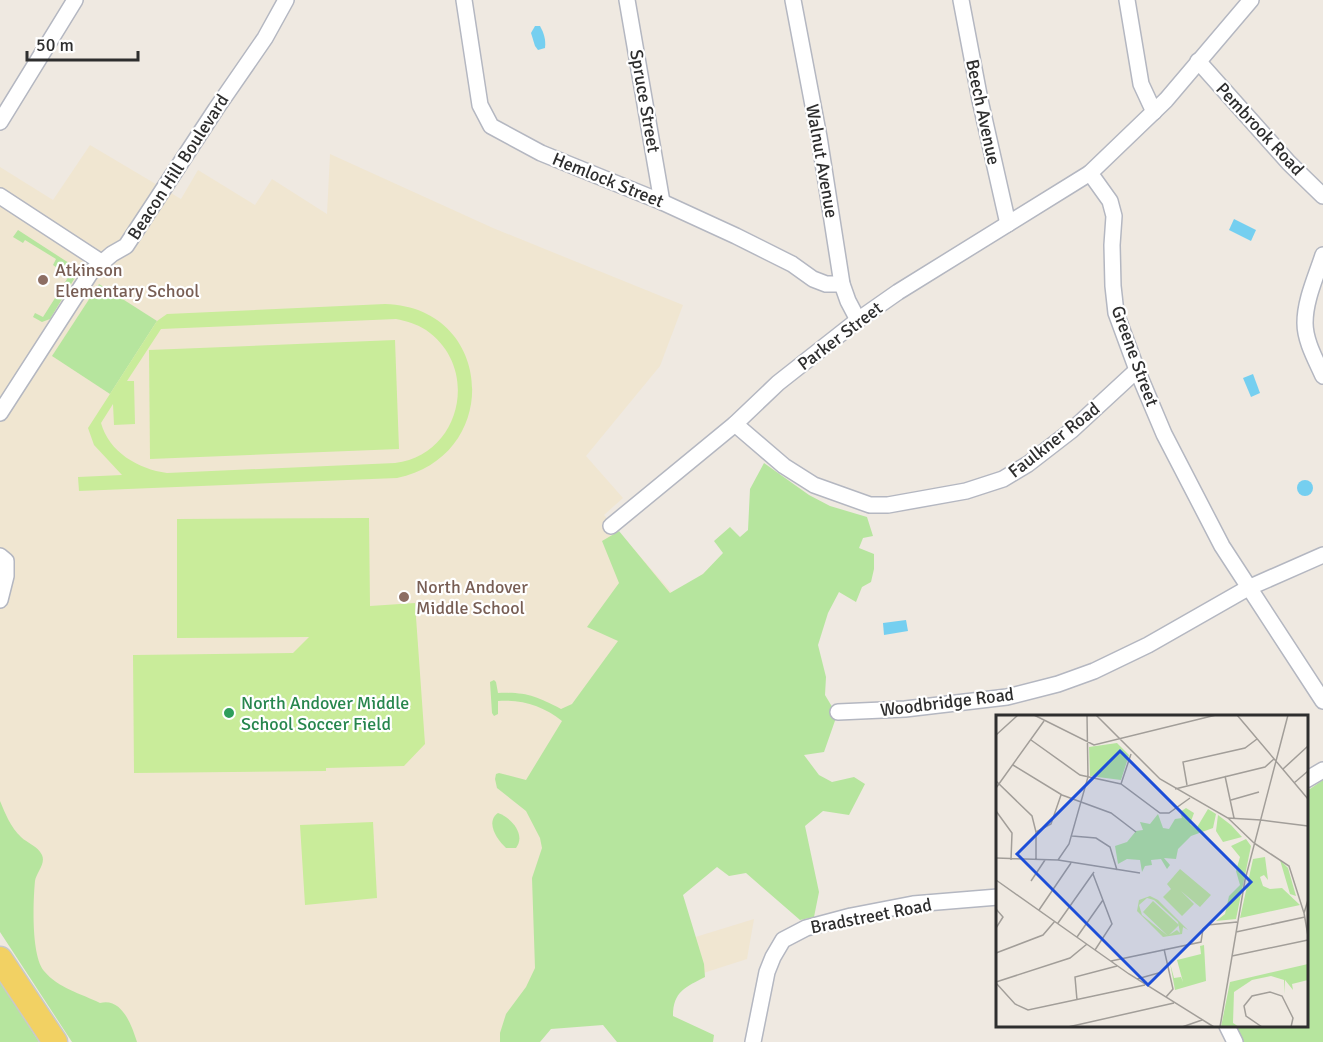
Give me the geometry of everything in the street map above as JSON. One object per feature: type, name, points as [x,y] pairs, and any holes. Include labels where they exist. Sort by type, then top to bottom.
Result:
[{"type":"main road","points":[[0,959],[55,1042]]},
{"type":"street","points":[[0,122],[75,0]]},
{"type":"street","name":"Beacon Hill Boulevard","points":[[0,413],[91,272],[101,262],[126,246],[203,127],[265,38],[286,0]]},
{"type":"street","name":"Hemlock Street","points":[[464,0],[480,105],[491,126],[541,153],[662,202],[792,264],[813,279],[826,284],[842,284]]},
{"type":"street","name":"Spruce Street","points":[[627,0],[662,202]]},
{"type":"street","name":"Walnut Avenue","points":[[793,0],[819,137],[842,284],[858,320]]},
{"type":"street","name":"Beech Avenue","points":[[961,0],[980,100],[1008,224]]},
{"type":"street","points":[[1127,0],[1141,84],[1154,112]]},
{"type":"street","points":[[1090,174],[1154,112],[1251,0]]},
{"type":"street","name":"Pembrook Road","points":[[1198,61],[1289,163],[1323,196]]},
{"type":"street","name":"Parker Street","points":[[611,526],[735,424],[778,383],[858,320],[898,292],[1090,174]]},
{"type":"street","name":"Greene Street","points":[[1090,174],[1110,201],[1114,216],[1112,245],[1116,313],[1137,370],[1180,466],[1222,546],[1323,701]]},
{"type":"street","points":[[0,196],[101,262]]},
{"type":"street","points":[[1323,255],[1308,302],[1305,324],[1309,342],[1323,376]]},
{"type":"street","name":"Faulkner Road","points":[[735,424],[784,466],[814,485],[870,505],[888,505],[966,491],[1003,479],[1028,464],[1072,430],[1137,370]]},
{"type":"street","name":"Woodbridge Road","points":[[838,712],[905,709],[1007,697],[1058,684],[1094,671],[1148,645],[1248,588],[1323,555]]},
{"type":"street","points":[[0,600],[6,576],[3,559]]},
{"type":"street","points":[[1308,779],[1323,770]]},
{"type":"street","name":"Bradstreet Road","points":[[753,1042],[763,986],[773,957],[783,940],[806,928],[872,912],[913,904],[996,897]]},
{"type":"street","points":[[1228,1027],[1235,1042]]},
{"type":"shaded area","name":"North Andover Middle School","points":[[90,145],[181,199],[198,170],[255,205],[272,179],[327,214],[330,154],[493,228],[683,305],[660,366],[586,456],[623,498],[604,515],[675,596],[726,555],[639,874],[663,947],[754,919],[747,959],[520,1032],[523,1042],[78,1042],[0,925],[0,167],[53,200]]},
{"type":"green space","points":[[18,230],[72,265],[76,276],[50,319],[42,322],[33,317],[35,313],[43,317],[69,276],[53,265],[56,259],[25,240],[23,243],[13,237]]},
{"type":"green space","points":[[99,284],[157,321],[110,394],[52,356]]},
{"type":"green space","points":[[385,304],[421,311],[448,329],[465,355],[472,384],[469,414],[455,442],[431,464],[397,478],[79,491],[78,477],[122,475],[94,445],[88,428],[157,321],[167,314]],"holes":[[[396,319],[415,324],[426,330],[443,346],[454,366],[458,387],[456,408],[448,427],[435,444],[418,457],[395,463],[167,473],[146,468],[118,451],[101,423],[113,404],[114,425],[135,424],[134,381],[127,381],[161,329]]]},
{"type":"green space","points":[[395,340],[399,449],[150,459],[149,350]]},
{"type":"green space","points":[[764,463],[809,495],[830,506],[867,517],[873,536],[863,538],[859,548],[874,554],[871,582],[862,587],[856,602],[839,592],[828,613],[818,645],[826,677],[825,695],[837,715],[824,752],[804,755],[819,775],[832,782],[854,777],[865,784],[849,815],[823,811],[805,826],[819,892],[814,917],[800,920],[746,873],[729,876],[717,867],[683,895],[704,964],[705,977],[678,995],[673,1016],[714,1035],[713,1042],[617,1042],[603,1025],[551,1029],[540,1042],[500,1042],[500,1033],[506,1014],[526,987],[535,968],[532,878],[542,848],[540,838],[526,811],[497,788],[495,779],[496,774],[499,773],[526,780],[562,721],[540,708],[515,701],[498,701],[498,714],[494,716],[490,682],[494,680],[496,682],[498,693],[531,696],[561,709],[572,704],[618,641],[587,627],[619,583],[602,541],[619,531],[670,593],[703,574],[723,553],[714,541],[730,527],[740,537],[748,530],[750,489]]},
{"type":"green space","points":[[369,518],[370,606],[415,603],[425,744],[404,766],[326,768],[326,771],[134,773],[133,655],[293,653],[309,637],[177,638],[177,519]]},
{"type":"green space","points":[[1323,780],[1323,1042],[1244,1042],[1236,1027],[1308,1027],[1308,790]]},
{"type":"green space","points":[[0,801],[14,829],[23,839],[38,849],[43,858],[35,881],[34,914],[37,953],[44,971],[56,982],[71,990],[100,1003],[108,1002],[120,1008],[129,1021],[137,1042],[72,1042],[0,932]]},
{"type":"green space","points":[[498,813],[516,828],[519,843],[516,848],[506,848],[496,836],[492,826],[494,817]]},
{"type":"green space","points":[[373,822],[377,898],[305,905],[300,825]]},
{"type":"green space","points":[[0,980],[39,1042],[0,1042]]},
{"type":"water","points":[[535,26],[540,26],[545,39],[545,48],[538,50],[531,33]]},
{"type":"water","points":[[1234,219],[1256,230],[1251,241],[1229,230]]},
{"type":"water","points":[[1253,374],[1260,393],[1251,397],[1243,378]]},
{"type":"water","points":[[1302,480],[1308,480],[1313,488],[1311,494],[1302,496],[1297,491],[1297,485]]},
{"type":"water","points":[[906,620],[908,631],[884,635],[883,623]]},
{"type":"place","name":"Atkinson Elementary School","points":[[43,280]]},
{"type":"place","name":"North Andover Middle School","points":[[404,597]]},
{"type":"place","name":"North Andover Middle School Soccer Field","points":[[229,713]]}]
